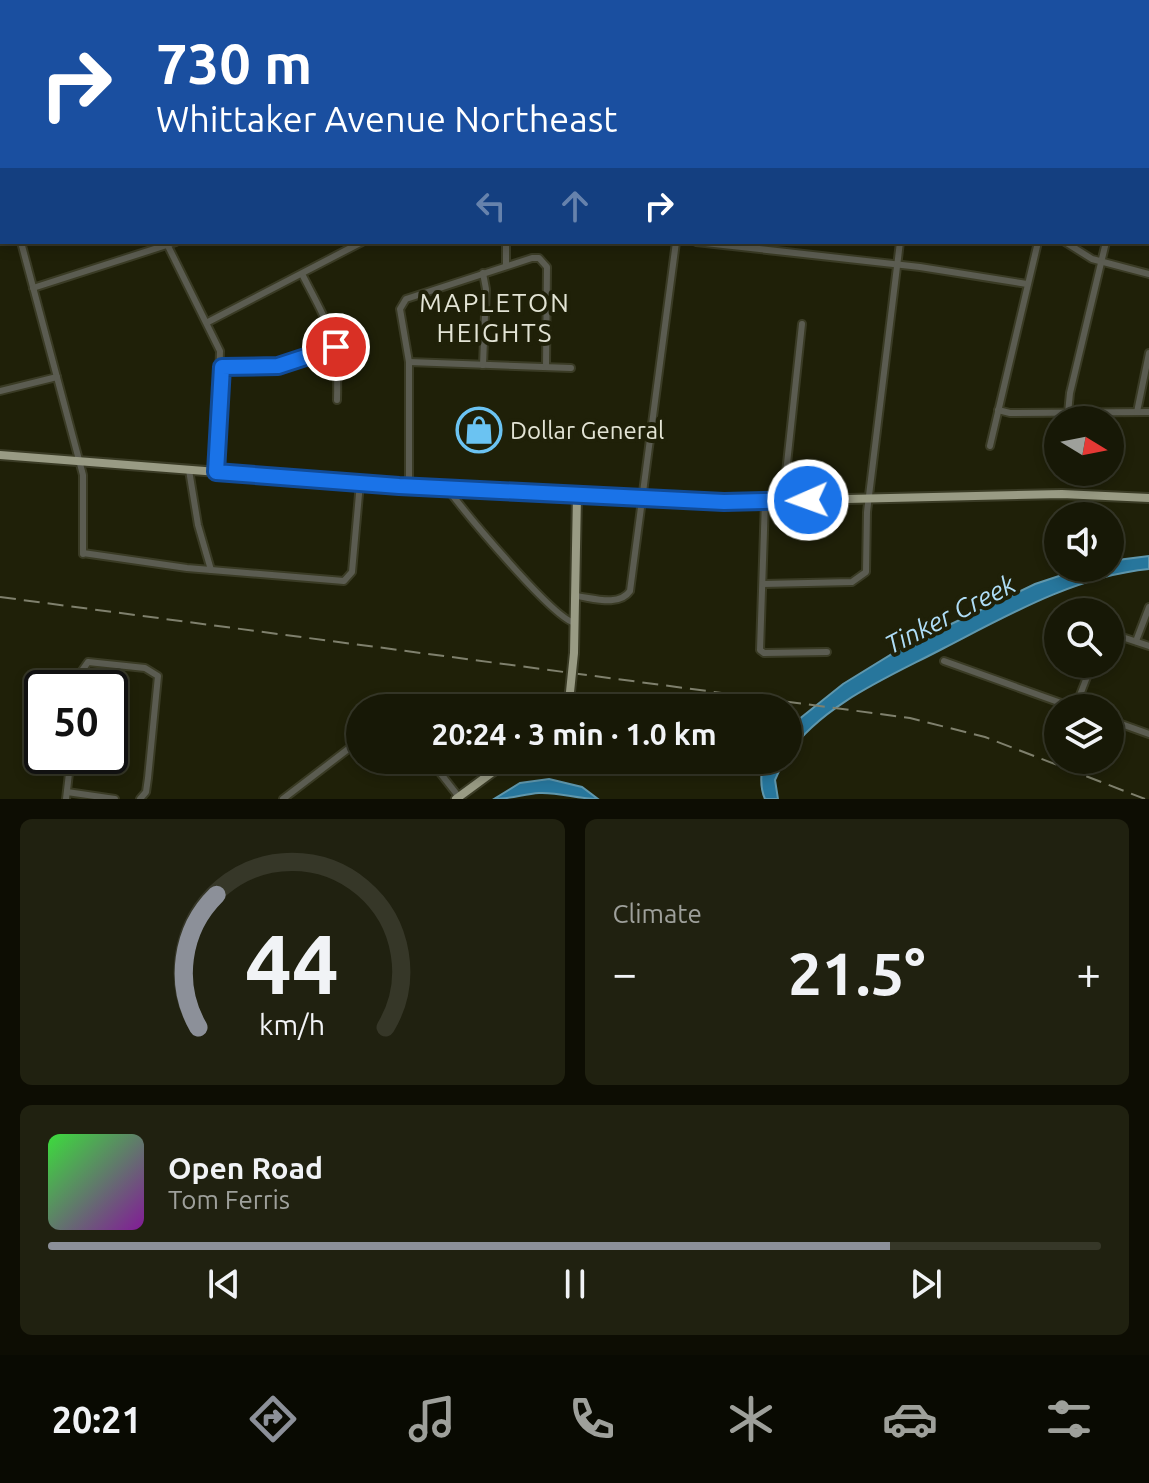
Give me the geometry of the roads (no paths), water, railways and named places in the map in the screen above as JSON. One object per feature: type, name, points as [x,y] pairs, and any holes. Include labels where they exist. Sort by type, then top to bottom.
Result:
[{"type":"main road","points":[[0,455],[360,483],[644,498],[783,501],[1062,494],[1149,498]]},
{"type":"main road","points":[[569,694],[574,653],[577,495]]},
{"type":"main road","points":[[457,798],[490,774]]},
{"type":"street","points":[[22,244],[79,460],[84,490],[83,554],[211,570],[341,581],[351,576],[360,483]]},
{"type":"street","points":[[33,288],[167,244],[220,351],[222,367],[216,472]]},
{"type":"street","points":[[208,322],[358,244]]},
{"type":"street","points":[[506,244],[506,265]]},
{"type":"street","points":[[576,596],[617,600],[628,595],[644,498],[676,244]]},
{"type":"street","points":[[714,244],[898,265],[1027,284]]},
{"type":"street","points":[[763,584],[860,579],[868,564],[870,498],[900,244]]},
{"type":"street","points":[[990,446],[1037,244]]},
{"type":"street","points":[[1068,244],[1102,262],[1149,274]]},
{"type":"street","points":[[1069,406],[1106,244]]},
{"type":"street","points":[[409,486],[409,362],[400,314],[403,302],[506,265],[532,258],[543,260],[547,267],[546,367]]},
{"type":"street","points":[[483,273],[486,289],[483,365]]},
{"type":"street","points":[[302,274],[336,347],[337,400]]},
{"type":"street","points":[[783,501],[802,324]]},
{"type":"street","points":[[222,367],[278,366],[336,347]]},
{"type":"street","points":[[1137,412],[1149,353]]},
{"type":"street","points":[[409,362],[571,368]]},
{"type":"street","points":[[0,391],[57,377]]},
{"type":"street","points":[[998,410],[1044,412]]},
{"type":"street","points":[[1124,412],[1149,412]]},
{"type":"street","points":[[189,470],[193,502],[211,570]]},
{"type":"street","points":[[447,488],[543,601],[563,619],[575,623]]},
{"type":"street","points":[[765,501],[760,650],[764,653],[827,652]]},
{"type":"street","points":[[1136,641],[1149,607]]},
{"type":"street","points":[[1124,637],[1149,646]]},
{"type":"street","points":[[944,661],[1044,697]]},
{"type":"street","points":[[84,670],[85,663],[111,663],[156,672],[159,679],[158,698],[149,776],[146,792],[140,799]]},
{"type":"street","points":[[1124,725],[1149,734]]},
{"type":"street","points":[[283,799],[346,751]]},
{"type":"street","points":[[69,774],[67,796],[115,799]]},
{"type":"street","points":[[440,774],[457,798]]},
{"type":"water","points":[[1149,556],[1149,569],[1124,573],[1124,559]]},
{"type":"water","points":[[1044,581],[1088,582],[1044,598],[881,680],[839,705],[802,737],[802,717],[843,684],[905,646]]},
{"type":"water","points":[[761,774],[778,774],[775,780],[778,799],[765,799]]},
{"type":"water","points":[[549,779],[582,787],[598,799],[546,793],[494,799],[520,783]]},
{"type":"railway","points":[[0,597],[910,718],[985,737],[1145,799]]},
{"type":"place","name":"Dollar General","points":[[479,430]]},
{"type":"district","name":"MAPLETON HEIGHTS","points":[[495,317]]},
{"type":"water label","name":"Tinker Creek","points":[[950,614]]}]
